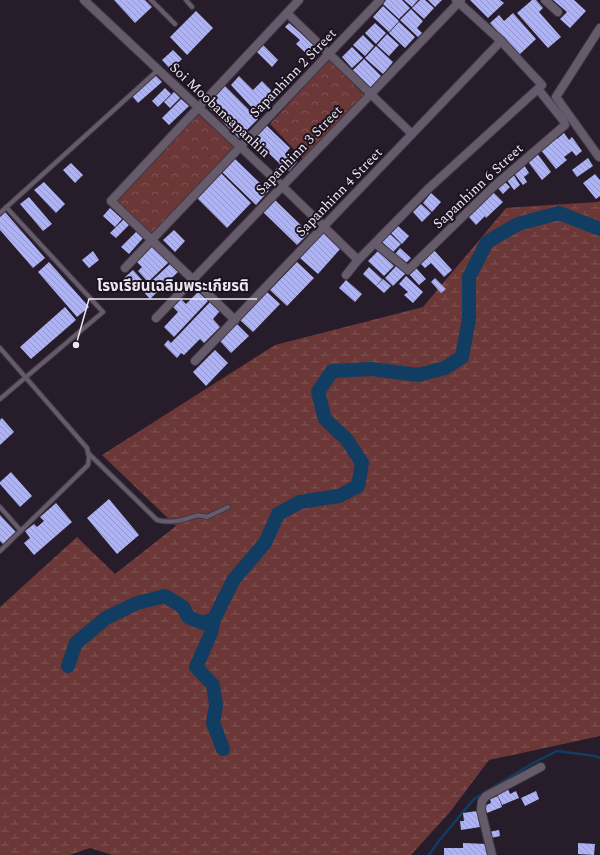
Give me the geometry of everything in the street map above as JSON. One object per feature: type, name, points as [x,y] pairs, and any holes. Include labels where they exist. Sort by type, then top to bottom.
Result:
[{"type":"street","name":"Soi Moobansapanhin","points":[[84,0],[240,146],[358,260]]},
{"type":"street","points":[[235,320],[111,201],[299,0]]},
{"type":"street","name":"Sapanhinn 2 Street","points":[[125,268],[380,0]]},
{"type":"street","points":[[545,0],[558,12]]},
{"type":"street","points":[[346,275],[375,242],[428,189],[542,85],[501,41],[458,1]]},
{"type":"street","name":"Sapanhinn 3 Street","points":[[156,318],[458,1]]},
{"type":"street","points":[[287,13],[412,134]]},
{"type":"street","points":[[600,28],[556,97],[600,157]]},
{"type":"street","name":"Sapanhinn 4 Street","points":[[195,361],[501,41]]},
{"type":"street","name":"Sapanhinn 6 Street","points":[[375,242],[408,270],[493,187],[565,126],[563,120],[538,89]]},
{"type":"street","points":[[492,855],[481,810],[482,801],[486,796],[541,767]]},
{"type":"lane","points":[[150,0],[175,24]]},
{"type":"lane","points":[[186,0],[192,6]]},
{"type":"lane","points":[[0,213],[159,70]]},
{"type":"lane","points":[[0,399],[103,312],[6,207]]},
{"type":"lane","points":[[0,348],[87,448],[89,457],[88,465],[0,551]]},
{"type":"lane","points":[[88,452],[157,520],[164,522],[183,520],[199,514],[207,517],[228,507]]},
{"type":"lane","points":[[0,508],[21,531]]},
{"type":"green space","points":[[329,59],[364,95],[303,159],[270,124]]},
{"type":"green space","points":[[199,113],[235,147],[151,235],[116,200]]},
{"type":"green space","points":[[600,201],[600,736],[489,760],[450,812],[411,855],[112,855],[90,848],[70,855],[0,855],[0,607],[77,537],[115,574],[176,526],[102,455],[275,345],[423,307],[506,208]]},
{"type":"building","points":[[114,0],[145,0],[152,7],[135,23]]},
{"type":"building","points":[[386,0],[402,0],[410,8],[399,19],[383,4]]},
{"type":"building","points":[[404,0],[418,0],[412,7]]},
{"type":"building","points":[[420,0],[425,0],[434,8],[424,19],[412,8]]},
{"type":"building","points":[[428,0],[442,0],[435,7]]},
{"type":"building","points":[[470,0],[500,0],[504,3],[488,18]]},
{"type":"building","points":[[532,0],[536,0],[543,8],[539,12],[561,37],[548,48],[517,13]]},
{"type":"building","points":[[553,0],[574,0],[586,11],[570,28],[560,19],[567,12]]},
{"type":"building","points":[[383,6],[399,21],[389,32],[373,17]]},
{"type":"building","points":[[411,9],[423,21],[417,28],[422,33],[418,37],[400,20]]},
{"type":"building","points":[[196,11],[213,28],[187,55],[170,37]]},
{"type":"building","points":[[513,13],[536,39],[519,55],[490,23],[499,15],[504,21]]},
{"type":"building","points":[[399,22],[415,37],[405,48],[389,33]]},
{"type":"building","points":[[289,23],[318,48],[310,57],[296,44],[300,40],[285,27]]},
{"type":"building","points":[[375,23],[386,33],[376,44],[365,33]]},
{"type":"building","points":[[387,34],[399,45],[389,56],[377,45]]},
{"type":"building","points":[[363,35],[374,46],[365,56],[353,45]]},
{"type":"building","points":[[263,45],[278,60],[272,67],[256,51]]},
{"type":"building","points":[[376,46],[393,62],[383,74],[365,58]]},
{"type":"building","points":[[352,47],[363,58],[352,68],[342,57]]},
{"type":"building","points":[[173,50],[182,59],[171,70],[162,60]]},
{"type":"building","points":[[364,59],[381,76],[370,88],[352,71]]},
{"type":"building","points":[[155,75],[162,82],[138,103],[132,96]]},
{"type":"building","points":[[239,76],[253,90],[262,81],[274,93],[256,112],[231,85]]},
{"type":"building","points":[[223,84],[258,119],[239,138],[204,103]]},
{"type":"building","points":[[165,88],[171,94],[158,107],[152,101]]},
{"type":"building","points":[[174,92],[180,98],[170,108],[164,102]]},
{"type":"building","points":[[181,99],[189,106],[169,125],[162,118]]},
{"type":"building","points":[[266,125],[290,148],[285,154],[291,159],[293,157],[297,162],[289,171],[286,168],[279,174],[275,170],[280,164],[253,138]]},
{"type":"building","points":[[564,133],[569,140],[572,137],[582,151],[576,156],[572,151],[564,157],[567,160],[556,169],[540,149]]},
{"type":"building","points":[[536,152],[551,172],[542,180],[526,159]]},
{"type":"building","points":[[233,157],[262,185],[266,181],[272,187],[256,205],[220,170]]},
{"type":"building","points":[[588,158],[593,166],[577,177],[572,170]]},
{"type":"building","points":[[71,163],[83,175],[75,183],[63,170]]},
{"type":"building","points":[[524,165],[529,173],[524,177],[527,182],[523,185],[513,172]]},
{"type":"building","points":[[220,172],[251,203],[227,228],[196,197]]},
{"type":"building","points":[[513,174],[520,185],[514,190],[506,179]]},
{"type":"building","points":[[595,174],[600,180],[600,196],[596,199],[583,183]]},
{"type":"building","points":[[504,181],[510,187],[503,194],[497,187]]},
{"type":"building","points":[[44,182],[65,204],[56,213],[34,190]]},
{"type":"building","points":[[492,191],[503,202],[476,225],[467,215]]},
{"type":"building","points":[[431,193],[441,202],[432,212],[423,203]]},
{"type":"building","points":[[29,197],[52,224],[43,231],[20,204]]},
{"type":"building","points":[[275,200],[309,233],[297,245],[263,212]]},
{"type":"building","points":[[421,204],[431,213],[422,222],[413,212]]},
{"type":"building","points":[[110,208],[122,219],[115,227],[103,216]]},
{"type":"building","points":[[5,212],[45,258],[33,268],[0,230],[0,217]]},
{"type":"building","points":[[124,219],[129,225],[116,238],[110,233]]},
{"type":"building","points":[[398,226],[409,236],[402,244],[391,233]]},
{"type":"building","points":[[174,230],[185,241],[175,252],[163,240]]},
{"type":"building","points":[[137,231],[144,237],[129,254],[121,247]]},
{"type":"building","points":[[323,232],[341,248],[318,274],[300,258]]},
{"type":"building","points":[[389,233],[401,244],[393,252],[381,241]]},
{"type":"building","points":[[152,244],[169,262],[148,282],[138,271],[142,267],[135,260]]},
{"type":"building","points":[[400,248],[411,258],[406,263],[395,254]]},
{"type":"building","points":[[432,248],[452,270],[444,277],[431,263],[425,268],[418,261]]},
{"type":"building","points":[[93,251],[99,260],[89,268],[82,260]]},
{"type":"building","points":[[378,251],[394,266],[384,276],[368,261]]},
{"type":"building","points":[[49,262],[89,307],[77,317],[38,272]]},
{"type":"building","points":[[297,262],[314,278],[287,306],[270,290]]},
{"type":"building","points":[[170,264],[178,272],[150,299],[142,290]]},
{"type":"building","points":[[398,264],[407,272],[393,286],[385,278]]},
{"type":"building","points":[[369,267],[382,279],[376,286],[363,274]]},
{"type":"building","points":[[416,268],[426,279],[419,285],[409,274]]},
{"type":"building","points":[[133,270],[143,281],[134,289],[124,278]]},
{"type":"building","points":[[406,276],[423,292],[413,303],[404,295],[408,292],[399,284]]},
{"type":"building","points":[[435,278],[446,289],[441,293],[431,282]]},
{"type":"building","points":[[383,279],[391,286],[384,293],[376,286]]},
{"type":"building","points":[[346,280],[362,294],[355,302],[339,288]]},
{"type":"building","points":[[198,292],[208,301],[174,337],[164,327],[178,312],[173,307],[181,299],[186,304]]},
{"type":"building","points":[[267,292],[280,304],[253,332],[240,320]]},
{"type":"building","points":[[211,301],[220,311],[213,319],[220,327],[204,343],[200,339],[184,355],[181,353],[177,358],[164,345],[168,340],[171,343]]},
{"type":"building","points":[[65,307],[76,320],[31,359],[20,347]]},
{"type":"building","points":[[237,324],[249,336],[231,353],[220,341]]},
{"type":"building","points":[[215,350],[228,363],[206,386],[193,372]]},
{"type":"building","points":[[2,418],[14,432],[0,445],[0,420]]},
{"type":"building","points":[[11,472],[32,496],[20,507],[0,484],[0,482]]},
{"type":"building","points":[[109,499],[139,535],[117,554],[87,518]]},
{"type":"building","points":[[56,503],[72,522],[34,555],[24,543],[30,538],[25,531],[34,524],[37,527],[44,521],[40,517]]},
{"type":"building","points":[[0,515],[17,533],[4,545],[0,541]]},
{"type":"building","points":[[508,789],[510,794],[516,791],[519,798],[502,805],[497,793]]},
{"type":"building","points":[[536,791],[539,799],[525,806],[521,798]]},
{"type":"building","points":[[498,796],[502,807],[487,813],[484,806],[491,803],[490,799]]},
{"type":"building","points":[[477,811],[480,827],[461,830],[460,821],[464,821],[463,813]]},
{"type":"building","points":[[499,830],[500,836],[491,838],[489,832]]},
{"type":"building","points":[[463,843],[487,844],[487,855],[444,855],[444,848],[463,848]]},
{"type":"building","points":[[578,843],[595,844],[594,855],[578,854]]},
{"type":"waterway","points":[[68,666],[76,643],[106,618],[137,603],[165,596],[183,607],[188,617],[203,623],[214,619],[234,579],[265,543],[278,514],[300,502],[339,496],[358,486],[362,463],[347,440],[325,419],[318,392],[332,371],[371,369],[418,375],[445,368],[462,357],[469,319],[469,277],[487,242],[518,224],[559,213],[600,229]]},
{"type":"waterway","points":[[214,619],[211,633],[196,667],[213,685],[216,705],[213,723],[223,749]]},
{"type":"waterway","points":[[429,855],[474,799],[533,763],[557,751],[600,758]]},
{"type":"place","name":"โรงเรียนเฉลิมพระเกียรติ","points":[[76,345]]}]
